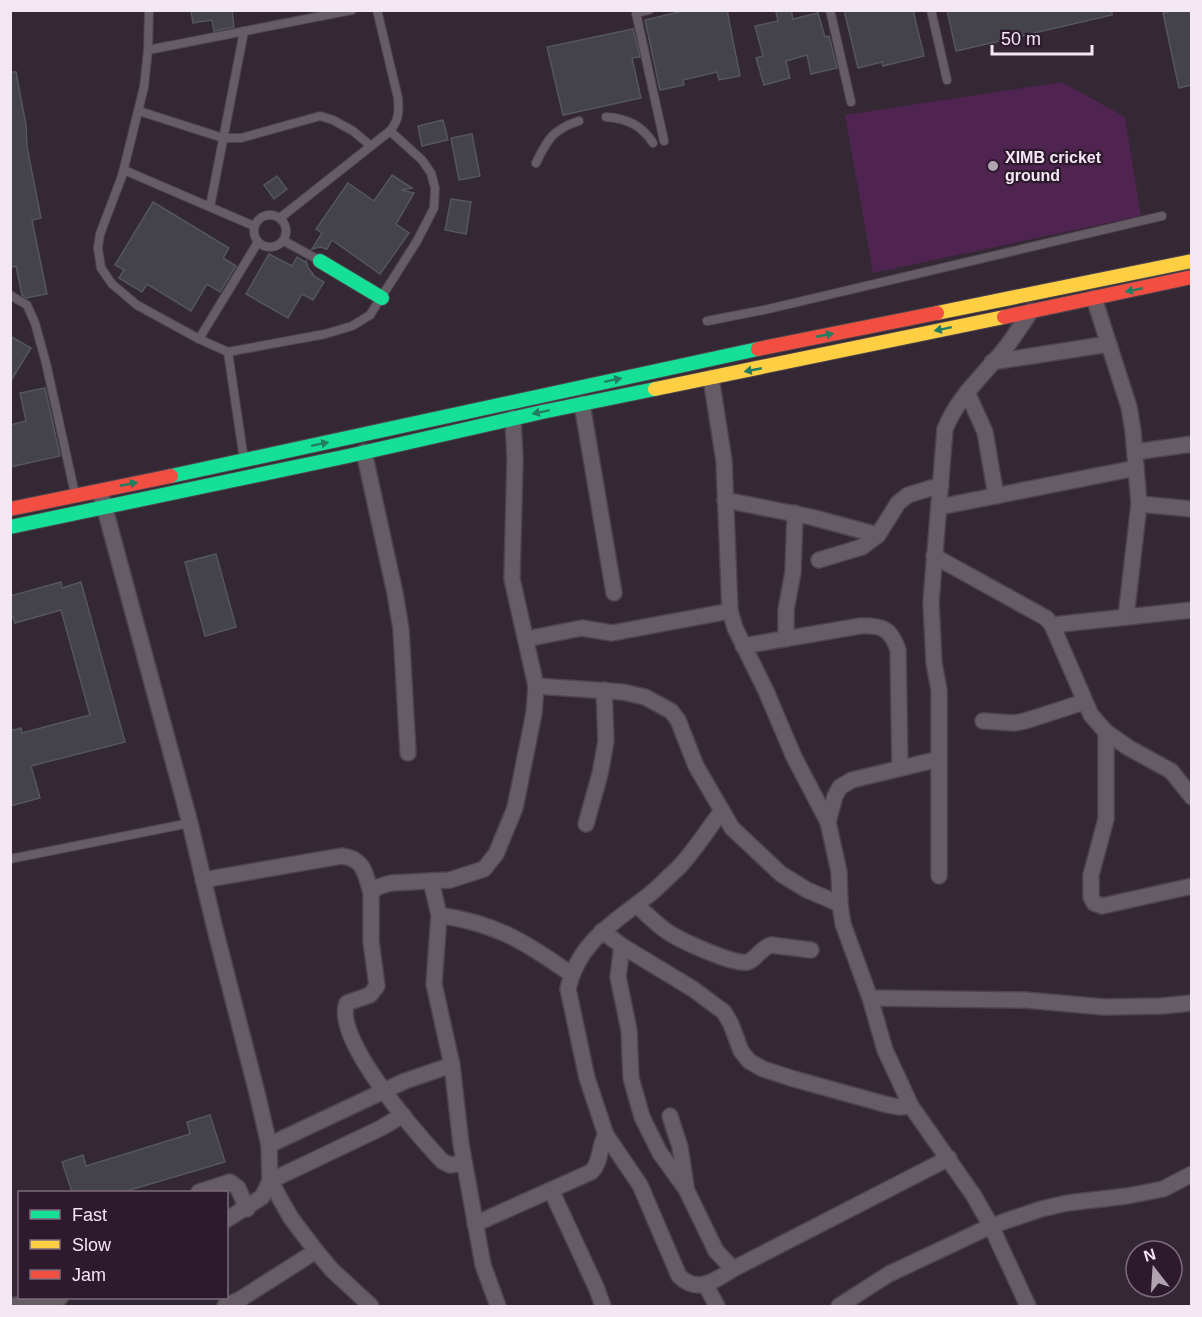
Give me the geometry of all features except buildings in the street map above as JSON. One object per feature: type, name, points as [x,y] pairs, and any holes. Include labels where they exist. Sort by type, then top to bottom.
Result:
[{"type":"street","points":[[320,261],[382,298]]},
{"type":"street","points":[[10,509],[244,461],[703,360],[1191,261]]},
{"type":"street","points":[[10,527],[513,418],[1191,277]]},
{"type":"street","points":[[1094,298],[1129,407],[1135,452],[1139,504],[1126,617]]},
{"type":"street","points":[[939,876],[939,690],[931,636],[931,602],[945,429],[951,415],[1006,347],[1031,311]]},
{"type":"street","points":[[992,362],[1109,344]]},
{"type":"street","points":[[711,378],[724,461],[730,611],[743,646],[766,690],[794,757],[828,822],[839,872],[843,924],[870,998],[885,1050],[911,1106],[949,1158],[992,1226],[1028,1306]]},
{"type":"street","points":[[968,392],[985,432],[996,496]]},
{"type":"street","points":[[582,404],[614,593]]},
{"type":"street","points":[[371,893],[378,887],[391,883],[450,880],[484,869],[496,854],[515,808],[531,734],[536,686],[512,579],[515,460],[513,418]]},
{"type":"street","points":[[1135,452],[1191,444]]},
{"type":"street","points":[[364,452],[401,629],[408,753]]},
{"type":"street","points":[[939,507],[1136,468]]},
{"type":"street","points":[[819,560],[862,547],[878,535],[898,503],[908,495],[940,485]]},
{"type":"street","points":[[99,490],[190,823],[269,1145],[270,1181],[291,1218],[316,1251],[340,1278],[371,1306]]},
{"type":"street","points":[[725,500],[795,513],[878,535]]},
{"type":"street","points":[[1139,504],[1191,509]]},
{"type":"street","points":[[786,639],[786,610],[793,572],[795,513]]},
{"type":"street","points":[[934,556],[1046,618],[1052,625],[1091,715],[1106,732],[1129,748],[1171,771],[1191,797]]},
{"type":"street","points":[[1052,625],[1191,610]]},
{"type":"street","points":[[526,639],[582,628],[612,633],[730,611]]},
{"type":"street","points":[[743,646],[860,626],[876,626],[885,629],[895,639],[898,650],[900,768]]},
{"type":"street","points":[[536,686],[623,692],[645,697],[671,711],[678,720],[696,766],[732,828],[781,874],[807,890],[840,904]]},
{"type":"street","points":[[586,824],[600,774],[606,741],[604,690]]},
{"type":"street","points":[[983,721],[1014,723],[1025,721],[1084,702]]},
{"type":"street","points":[[1106,732],[1106,819],[1091,875],[1091,897],[1094,903],[1102,906],[1191,886]]},
{"type":"street","points":[[828,822],[835,796],[840,787],[852,780],[939,759]]},
{"type":"street","points":[[722,811],[680,866],[602,931],[581,954],[571,974],[568,989],[587,1078],[606,1135],[640,1185],[679,1276],[686,1284],[705,1284],[714,1281],[733,1269],[949,1158]]},
{"type":"street","points":[[203,880],[342,856],[357,861],[363,868],[371,893],[371,941],[377,986],[370,994],[346,1004],[344,1018],[349,1033],[384,1092],[442,1161],[450,1164],[464,1163]]},
{"type":"street","points":[[431,881],[439,915],[434,984],[453,1065],[464,1163],[483,1265],[498,1306]]},
{"type":"street","points":[[636,905],[665,930],[691,945],[735,961],[744,963],[750,961],[765,947],[771,945],[811,950]]},
{"type":"street","points":[[439,915],[486,925],[510,935],[534,948],[571,974]]},
{"type":"street","points":[[602,931],[622,946],[693,989],[724,1012],[741,1051],[749,1061],[763,1069],[888,1105],[911,1106]]},
{"type":"street","points":[[622,946],[618,977],[629,1030],[631,1078],[642,1117],[660,1153],[686,1189],[716,1251],[733,1269]]},
{"type":"street","points":[[870,998],[1025,1000],[1104,1008],[1191,1003]]},
{"type":"street","points":[[269,1145],[405,1081],[453,1065]]},
{"type":"street","points":[[228,1219],[247,1209],[262,1197],[270,1181],[381,1128],[403,1115]]},
{"type":"street","points":[[670,1116],[680,1147],[686,1189]]},
{"type":"street","points":[[475,1224],[591,1172],[596,1168],[606,1135]]},
{"type":"street","points":[[839,1306],[889,1274],[992,1226],[1041,1209],[1067,1203],[1163,1189],[1191,1174]]},
{"type":"street","points":[[202,1191],[230,1182],[238,1188],[247,1209]]},
{"type":"street","points":[[551,1190],[603,1306]]},
{"type":"street","points":[[225,1306],[239,1300],[316,1251]]},
{"type":"street","points":[[705,1284],[717,1306]]},
{"type":"street","points":[[10,1306],[57,1299]]},
{"type":"lane","points":[[148,10],[148,50],[139,111],[124,170],[100,234],[98,248],[102,268],[112,284],[138,305],[199,339],[228,352],[324,334],[352,326],[370,315],[417,241],[434,208],[435,188],[431,173],[422,160],[390,131]]},
{"type":"lane","points":[[148,50],[352,10]]},
{"type":"lane","points":[[280,218],[390,131],[398,121],[399,112],[377,10]]},
{"type":"lane","points":[[649,10],[636,14],[664,141]]},
{"type":"lane","points":[[830,10],[851,102]]},
{"type":"lane","points":[[931,10],[947,80]]},
{"type":"lane","points":[[210,207],[244,31]]},
{"type":"lane","points":[[139,111],[223,138],[241,138],[320,116],[353,131],[371,146]]},
{"type":"lane","points":[[606,117],[620,117],[636,125],[647,133],[653,143]]},
{"type":"lane","points":[[536,163],[547,139],[558,130],[579,121]]},
{"type":"lane","points":[[124,170],[254,226]]},
{"type":"lane","points":[[266,215],[280,218],[286,227],[284,241],[273,247],[262,246],[255,237],[254,226],[257,221],[266,215]]},
{"type":"lane","points":[[707,321],[764,310],[1162,216]]},
{"type":"lane","points":[[284,241],[320,261]]},
{"type":"lane","points":[[199,339],[258,242]]},
{"type":"lane","points":[[10,295],[27,305],[35,322],[75,495]]},
{"type":"lane","points":[[228,352],[248,476]]},
{"type":"lane","points":[[10,859],[190,823]]},
{"type":"shaded area","name":"XIMB cricket ground","points":[[1062,82],[1125,117],[1141,216],[873,273],[845,115]]},
{"type":"traffic: fast","points":[[320,261],[382,298]]},
{"type":"traffic: fast","points":[[171,476],[758,349]]},
{"type":"traffic: fast","points":[[10,527],[655,389]]},
{"type":"traffic: slow","points":[[937,313],[1192,261]]},
{"type":"traffic: slow","points":[[655,389],[1004,317]]},
{"type":"traffic: jam","points":[[1004,317],[1192,277]]},
{"type":"traffic: jam","points":[[758,349],[937,313]]},
{"type":"traffic: jam","points":[[10,509],[171,476]]},
{"type":"place","name":"XIMB cricket ground","points":[[993,166]]}]
